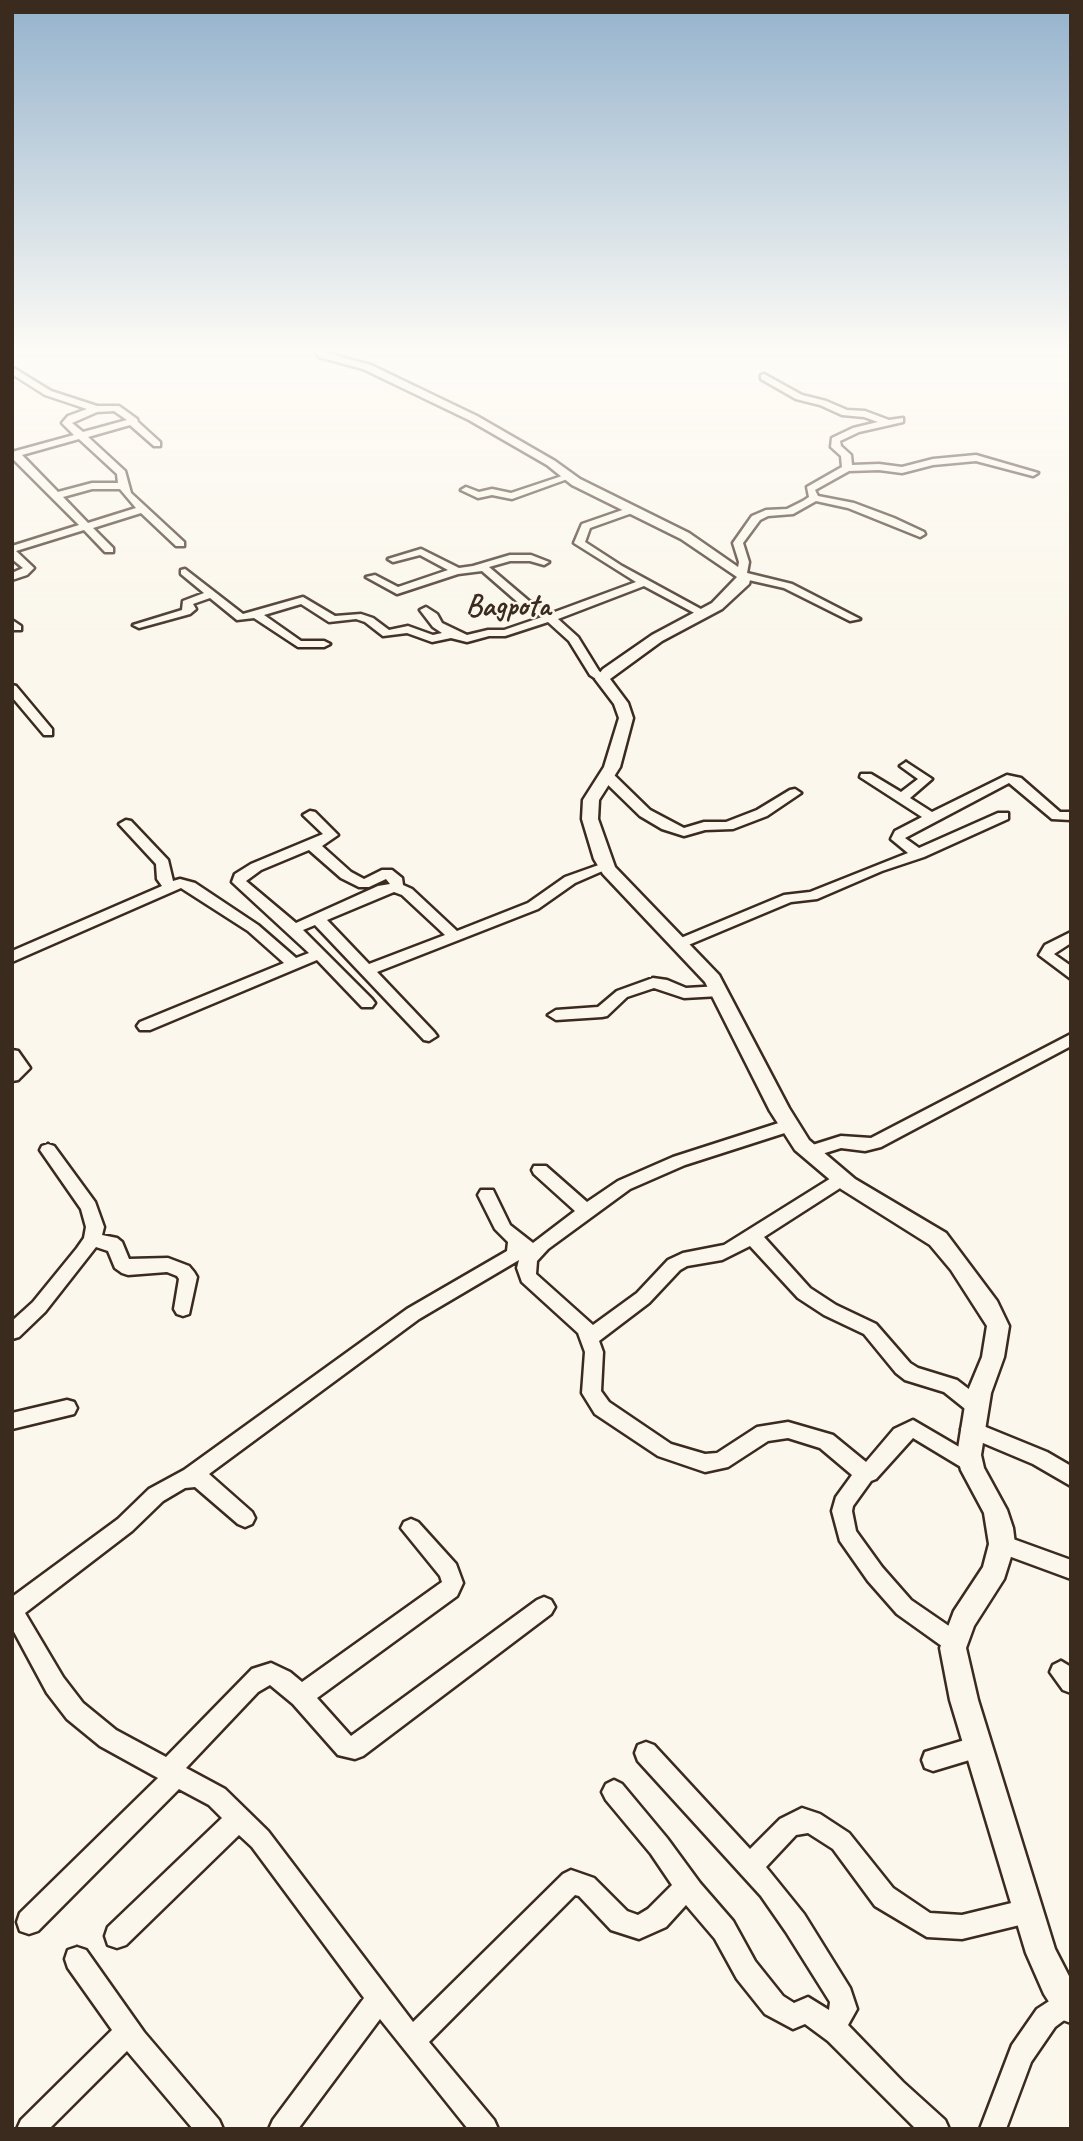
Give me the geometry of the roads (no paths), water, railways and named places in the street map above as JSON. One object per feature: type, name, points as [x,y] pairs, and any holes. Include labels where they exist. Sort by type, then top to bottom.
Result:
[{"type":"street","points":[[36,449],[14,455],[109,551]]},
{"type":"street","points":[[97,449],[122,473],[127,494],[180,544]]},
{"type":"street","points":[[527,449],[568,477],[685,536],[743,575],[788,586],[854,619]]},
{"type":"street","points":[[838,449],[846,455],[847,468]]},
{"type":"street","points":[[814,498],[810,489],[847,468],[879,467],[902,470],[933,462],[971,458],[1033,474]]},
{"type":"street","points":[[466,490],[474,494],[492,492],[507,497],[568,477]]},
{"type":"street","points":[[55,496],[92,486],[123,486]]},
{"type":"street","points":[[602,680],[608,672],[646,646],[727,599],[744,581],[744,562],[738,543],[756,518],[766,513],[795,510],[814,498],[850,505],[920,534]]},
{"type":"street","points":[[12,577],[29,571],[29,568],[12,551],[144,509]]},
{"type":"street","points":[[631,510],[586,526],[582,530],[583,537],[579,543],[704,614]]},
{"type":"street","points":[[393,559],[421,552],[457,571]]},
{"type":"street","points":[[371,577],[397,591],[457,571],[510,558],[531,558],[544,562]]},
{"type":"street","points":[[478,567],[484,568],[524,603],[550,618],[573,639],[594,673],[621,704],[626,718],[625,730],[607,776],[591,800],[589,810],[596,843],[607,866],[618,881],[713,979],[788,1126],[809,1153],[842,1179],[938,1239],[960,1264],[989,1307],[998,1326],[997,1341],[976,1406],[969,1455],[995,1510],[1001,1528],[1002,1544],[995,1571],[971,1605],[954,1642],[959,1684],[1028,1911],[1045,1961],[1069,2003],[1046,2018],[1021,2054],[993,2129]]},
{"type":"street","points":[[185,572],[237,616],[245,618],[303,600],[333,620],[357,616],[369,620],[387,634],[411,630],[432,639],[451,634]]},
{"type":"street","points":[[426,610],[434,622],[451,634],[467,639],[483,634],[499,634],[550,618],[645,582]]},
{"type":"street","points":[[139,625],[186,612],[190,609],[187,603],[211,594]]},
{"type":"street","points":[[257,615],[298,644],[324,644]]},
{"type":"street","points":[[12,689],[48,732]]},
{"type":"street","points":[[902,798],[926,779],[906,766]]},
{"type":"street","points":[[607,776],[645,813],[684,832],[704,826],[728,826],[762,813],[796,793]]},
{"type":"street","points":[[866,777],[932,817]]},
{"type":"street","points":[[919,853],[897,836],[1007,779],[1016,781],[1056,816],[1071,816]]},
{"type":"street","points":[[310,815],[331,835],[256,867],[240,877],[239,882],[294,929],[367,1003]]},
{"type":"street","points":[[681,943],[789,898],[813,896],[1003,816]]},
{"type":"street","points":[[127,824],[163,863],[164,879],[170,887]]},
{"type":"street","points":[[314,843],[314,848],[352,880],[364,884],[387,873],[395,878],[396,887]]},
{"type":"street","points":[[369,970],[541,902],[570,880],[607,866]]},
{"type":"street","points":[[12,957],[180,883],[190,886],[253,928],[295,965]]},
{"type":"street","points":[[294,929],[383,889],[396,887],[407,892],[455,937]]},
{"type":"street","points":[[318,919],[429,1036]]},
{"type":"street","points":[[1071,937],[1050,948],[1046,955],[1071,974]]},
{"type":"street","points":[[145,1026],[319,954]]},
{"type":"street","points":[[556,1015],[602,1012],[622,994],[653,983],[662,983],[684,993],[720,991]]},
{"type":"street","points":[[809,1153],[841,1142],[865,1145],[875,1143],[1071,1039]]},
{"type":"street","points":[[12,1055],[22,1068],[12,1076]]},
{"type":"street","points":[[788,1126],[642,1175],[586,1211],[535,1251],[526,1268],[528,1277],[542,1293],[579,1322],[589,1338],[594,1352],[592,1393],[597,1401],[613,1417],[665,1451],[705,1463],[721,1461],[764,1433],[788,1430],[826,1441],[865,1473]]},
{"type":"street","points":[[12,1332],[39,1307],[92,1240],[95,1227],[89,1207],[48,1150]]},
{"type":"street","points":[[540,1170],[586,1211]]},
{"type":"street","points":[[589,1338],[643,1298],[674,1265],[683,1260],[730,1250],[842,1179]]},
{"type":"street","points":[[488,1195],[504,1229],[535,1251]]},
{"type":"street","points":[[753,1237],[804,1293],[830,1310],[870,1329],[903,1368],[912,1374],[950,1386],[976,1406]]},
{"type":"street","points":[[92,1240],[111,1243],[116,1247],[121,1263],[128,1268],[168,1265],[183,1271],[188,1277],[183,1309]]},
{"type":"street","points":[[12,1610],[125,1525],[169,1486],[191,1476],[413,1314],[516,1254],[517,1240]]},
{"type":"street","points":[[12,1421],[67,1408]]},
{"type":"street","points":[[954,1642],[918,1618],[894,1597],[847,1534],[842,1511],[843,1503],[865,1473],[869,1473],[901,1435],[913,1428],[971,1464]]},
{"type":"street","points":[[971,1429],[1040,1458],[1071,1477]]},
{"type":"street","points":[[191,1476],[199,1478],[245,1518]]},
{"type":"street","points":[[301,1696],[450,1589],[453,1583],[449,1572],[411,1528]]},
{"type":"street","points":[[1002,1544],[1071,1570]]},
{"type":"street","points":[[29,1922],[173,1772],[260,1675],[271,1674],[282,1679],[301,1696],[340,1742],[346,1747],[355,1748],[544,1607]]},
{"type":"street","points":[[12,1617],[20,1622],[30,1636],[55,1685],[75,1711],[108,1738],[217,1797],[240,1817],[283,1868],[412,2041],[485,2129]]},
{"type":"street","points":[[933,1759],[978,1747]]},
{"type":"street","points":[[646,1753],[750,1866],[795,1923],[841,1997],[844,2009],[835,2024],[837,2032]]},
{"type":"street","points":[[614,1792],[659,1846],[687,1887],[724,1930],[746,1970],[774,2005],[793,2016],[808,2010],[837,2032],[885,2083],[936,2129]]},
{"type":"street","points":[[117,1936],[240,1817]]},
{"type":"street","points":[[750,1866],[788,1827],[802,1820],[812,1822],[841,1841],[884,1898],[927,1925],[962,1927],[1028,1911]]},
{"type":"street","points":[[412,2041],[571,1882],[586,1886],[620,1921],[639,1927],[657,1918],[687,1887]]},
{"type":"street","points":[[77,1959],[128,2032],[210,2129]]},
{"type":"street","points":[[282,2129],[380,1998]]},
{"type":"street","points":[[30,2129],[128,2032]]},
{"type":"district","name":"Bagpota","points":[[508,607]]}]
